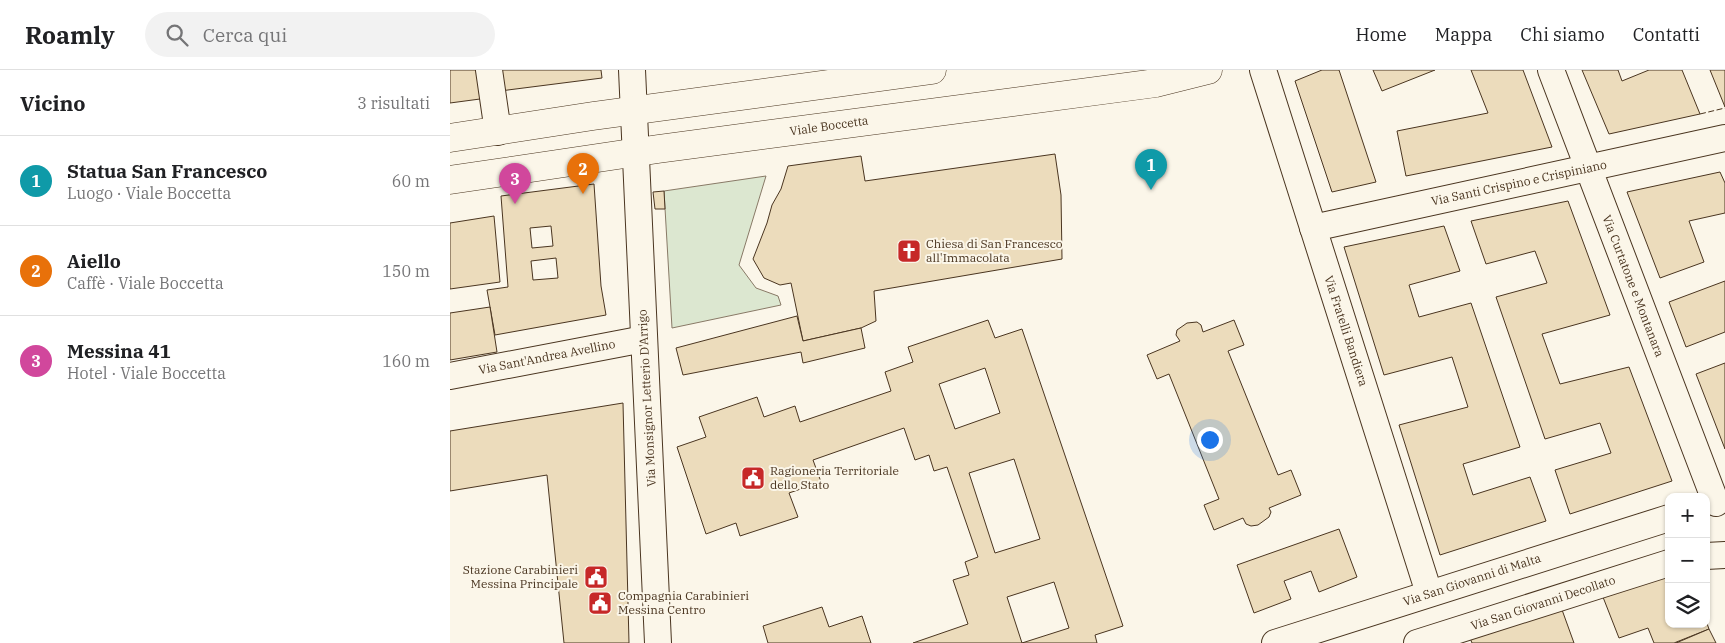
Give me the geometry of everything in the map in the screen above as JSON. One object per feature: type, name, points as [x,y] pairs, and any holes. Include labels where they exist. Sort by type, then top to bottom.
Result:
[{"type":"main road","points":[[450,138],[634,110],[932,70]]},
{"type":"main road","name":"Viale Boccetta","points":[[450,180],[635,152],[1156,83],[1208,70]]},
{"type":"street","points":[[489,70],[498,132]]},
{"type":"street","name":"Via Monsignor Letterio D'Arrigo","points":[[632,70],[658,643]]},
{"type":"street","name":"Via Fratelli Bandiera","points":[[1263,70],[1429,593]]},
{"type":"street","name":"Via Curtatone e Montanara","points":[[1551,70],[1716,503]]},
{"type":"street","name":"Via Santi Crispino e Crispiniano","points":[[1313,228],[1725,138]]},
{"type":"street","name":"Via Sant'Andrea Avellino","points":[[450,376],[644,339]]},
{"type":"street","name":"Via San Giovanni di Malta","points":[[1275,643],[1665,519]]},
{"type":"street","points":[[1710,556],[1725,555]]},
{"type":"street","name":"Via San Giovanni Decollato","points":[[1416,643],[1444,639],[1665,564]]},
{"type":"green space","points":[[766,176],[739,265],[756,288],[778,296],[781,305],[672,328],[664,191]]},
{"type":"building","points":[[450,70],[477,70],[480,99],[450,103]]},
{"type":"building","points":[[498,70],[601,70],[602,78],[500,91]]},
{"type":"building","points":[[1322,70],[1339,70],[1376,182],[1332,192],[1295,81]]},
{"type":"building","points":[[1373,70],[1435,70],[1382,91]]},
{"type":"building","points":[[1471,70],[1523,70],[1552,147],[1406,176],[1397,131],[1488,113]]},
{"type":"building","points":[[1582,70],[1618,70],[1622,81],[1649,70],[1682,70],[1700,114],[1609,134]]},
{"type":"building","points":[[1710,70],[1725,70],[1725,107]]},
{"type":"building","name":"Chiesa di San Francesco all'Immacolata","points":[[1055,154],[1061,195],[1062,259],[874,291],[876,321],[861,328],[803,341],[791,283],[780,285],[764,278],[753,259],[772,205],[781,189],[788,166],[861,156],[865,181]]},
{"type":"building","points":[[1720,172],[1725,183],[1725,213],[1689,221],[1704,262],[1660,278],[1627,192]]},
{"type":"building","points":[[594,184],[601,286],[606,315],[495,335],[487,290],[508,287],[501,196]],"holes":[[[551,226],[553,246],[532,248],[530,228]],[[556,258],[558,278],[533,280],[531,261]]]},
{"type":"building","points":[[664,191],[665,209],[655,209],[653,192]]},
{"type":"building","points":[[1568,201],[1610,315],[1542,334],[1560,384],[1629,367],[1672,481],[1570,514],[1555,470],[1611,453],[1600,423],[1545,439],[1496,297],[1547,283],[1535,251],[1486,264],[1471,221]]},
{"type":"building","points":[[494,216],[500,282],[450,289],[450,223]]},
{"type":"building","points":[[1444,226],[1460,271],[1409,285],[1419,317],[1471,303],[1520,447],[1463,464],[1473,495],[1530,477],[1546,521],[1440,555],[1399,425],[1468,407],[1452,357],[1384,375],[1344,247]]},
{"type":"building","points":[[1725,281],[1725,332],[1686,347],[1669,302]]},
{"type":"building","points":[[490,307],[497,352],[450,360],[450,313]]},
{"type":"building","points":[[797,316],[803,341],[861,328],[865,348],[803,363],[801,352],[683,375],[676,348]]},
{"type":"building","name":"Ragioneria Territoriale dello Stato","points":[[988,320],[995,338],[1022,329],[1123,626],[1095,635],[1097,643],[1022,643],[913,643],[968,624],[953,580],[969,575],[965,562],[978,557],[947,467],[934,471],[929,455],[915,460],[904,428],[813,460],[821,482],[789,493],[798,517],[740,536],[736,523],[706,534],[677,447],[706,437],[699,417],[757,397],[764,417],[795,406],[800,422],[891,391],[885,372],[913,362],[908,347]],"holes":[[[985,368],[1000,413],[955,429],[939,384]],[[1014,459],[1040,539],[995,553],[969,473]],[[1054,582],[1069,628],[1022,643],[1007,597]]]},
{"type":"building","points":[[1234,320],[1244,345],[1228,351],[1278,475],[1291,470],[1301,495],[1269,508],[1271,512],[1269,517],[1258,525],[1251,526],[1246,524],[1243,518],[1214,530],[1204,505],[1219,499],[1169,374],[1157,379],[1147,355],[1180,341],[1176,335],[1177,330],[1187,323],[1197,322],[1201,325],[1203,332]]},
{"type":"building","points":[[1725,363],[1725,449],[1696,374]]},
{"type":"building","points":[[623,403],[629,643],[564,643],[547,475],[450,491],[450,431]]},
{"type":"building","points":[[1339,529],[1357,577],[1319,592],[1311,571],[1284,581],[1291,599],[1254,613],[1237,565]]},
{"type":"building","points":[[1665,570],[1665,628],[1709,629],[1674,643],[1654,643],[1648,628],[1619,638],[1601,592]]},
{"type":"building","points":[[822,607],[829,627],[862,616],[871,643],[768,643],[763,626]]},
{"type":"building","points":[[1561,607],[1574,643],[1472,643],[1470,638]]},
{"type":"building","points":[[1709,629],[1716,643],[1676,643]]},
{"type":"fence","points":[[1700,114],[1725,108]]},
{"type":"place","name":"Statua San Francesco","points":[[1151,190]]},
{"type":"place","name":"Aiello","points":[[583,194]]},
{"type":"place","name":"Messina 41","points":[[515,204]]},
{"type":"place","name":"Chiesa di San Francesco all'Immacolata","points":[[909,251]]},
{"type":"place","name":"Ragioneria Territoriale dello Stato","points":[[753,478]]},
{"type":"place","name":"Stazione Carabinieri Messina Principale","points":[[596,577]]},
{"type":"place","name":"Compagnia Carabinieri Messina Centro","points":[[600,603]]}]
